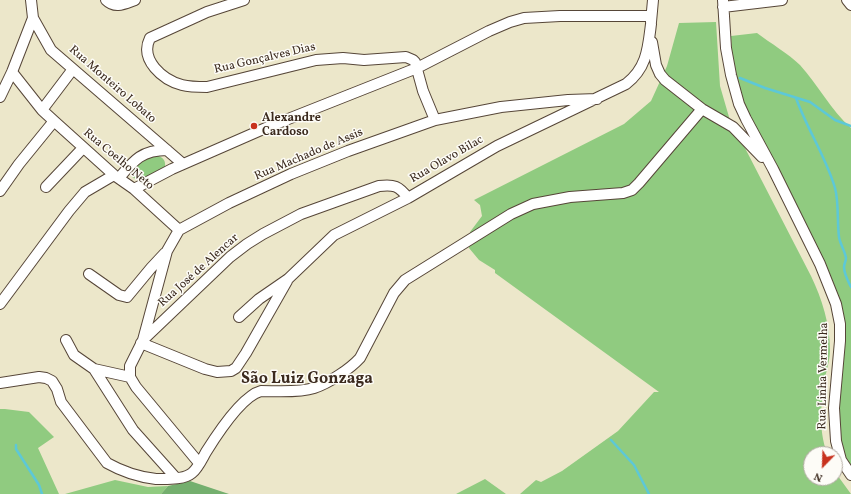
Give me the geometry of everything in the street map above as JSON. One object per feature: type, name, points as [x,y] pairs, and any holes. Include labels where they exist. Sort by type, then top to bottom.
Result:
[{"type":"street","points":[[0,97],[12,72],[32,18],[31,0]]},
{"type":"street","points":[[106,0],[114,5],[120,6],[135,0]]},
{"type":"street","name":"Rua Gonçalves Dias","points":[[244,0],[207,12],[152,36],[148,41],[148,54],[157,71],[171,81],[189,87],[207,86],[316,60],[342,58],[364,60],[406,57],[413,60],[417,68]]},
{"type":"street","name":"Rua Olavo Bilac","points":[[240,317],[259,299],[288,279],[334,235],[408,198],[497,146],[597,99],[626,84],[634,78],[640,70],[646,57],[653,0]]},
{"type":"street","points":[[773,169],[739,104],[731,75],[726,48],[723,3],[782,0]]},
{"type":"street","points":[[847,0],[851,4]]},
{"type":"street","points":[[134,189],[184,164],[275,124],[417,68],[489,31],[510,22],[524,18],[560,16],[651,20]]},
{"type":"street","name":"Rua Monteiro Lobato","points":[[32,18],[51,50],[184,164]]},
{"type":"street","name":"Rua Olavo Bilac","points":[[651,20],[653,54],[660,74],[665,80],[702,109],[742,135],[773,169]]},
{"type":"street","points":[[417,68],[423,91],[435,120]]},
{"type":"street","points":[[42,110],[73,69]]},
{"type":"street","name":"Rua Coelho Neto","points":[[12,72],[42,110],[83,148],[117,177],[134,189],[178,230]]},
{"type":"street","name":"Rua Machado de Assis","points":[[178,230],[229,203],[291,174],[348,151],[435,120],[502,107],[568,100],[597,99]]},
{"type":"street","points":[[0,383],[39,377],[46,378],[55,385],[61,402],[107,462],[117,469],[135,475],[155,478],[176,478],[188,476],[192,473],[214,440],[237,410],[255,393],[260,391],[306,390],[314,388],[346,371],[354,364],[360,358],[394,293],[405,280],[511,214],[533,204],[570,197],[623,193],[632,190],[702,109]]},
{"type":"street","points":[[0,191],[19,164],[54,121]]},
{"type":"street","points":[[46,187],[83,148]]},
{"type":"street","points":[[0,304],[69,211],[85,192],[117,177],[142,155],[152,151],[168,150]]},
{"type":"street","name":"Rua Linha Vermelha","points":[[773,169],[820,264],[836,304],[840,324],[840,341],[834,408],[836,441],[842,460],[851,475]]},
{"type":"street","name":"Rua José de Alencar","points":[[142,341],[230,257],[263,234],[301,214],[380,186],[389,185],[398,188],[402,190],[408,198]]},
{"type":"street","points":[[178,230],[167,251],[142,341],[130,366],[130,377],[136,387],[199,463]]},
{"type":"street","points":[[89,274],[119,295],[123,297],[129,296],[150,268],[167,251]]},
{"type":"street","points":[[142,341],[205,369],[217,372],[231,371],[236,368],[246,354],[288,279]]},
{"type":"street","points":[[66,340],[74,355],[94,369],[133,430],[176,478]]},
{"type":"street","points":[[94,369],[130,377]]},
{"type":"green space","points":[[716,22],[720,86],[729,117],[811,276],[819,294],[827,321],[830,340],[830,353],[825,378],[821,416],[825,446],[803,446],[803,486],[843,486],[843,483],[851,494],[520,494],[536,480],[541,482],[562,471],[618,431],[654,392],[659,392],[495,273],[495,270],[479,260],[469,248],[470,232],[482,216],[480,205],[474,200],[624,124],[651,101],[667,66],[679,23]]},
{"type":"green space","points":[[757,33],[796,61],[837,113],[851,128],[851,471],[844,459],[843,446],[842,446],[835,407],[844,353],[841,316],[734,84],[731,36]]},
{"type":"green space","points":[[155,155],[163,159],[165,162],[165,167],[142,180],[133,178],[131,174],[141,161]]},
{"type":"green space","points":[[0,409],[29,412],[54,437],[38,448],[59,494],[0,494]]},
{"type":"green space","points":[[485,479],[506,494],[456,494]]},
{"type":"green space","points":[[115,480],[148,487],[168,486],[161,494],[65,494]]},
{"type":"green space","points":[[190,481],[229,494],[161,494],[168,486]]},
{"type":"waterway","points":[[740,78],[765,88],[810,102],[835,120],[851,126]]},
{"type":"waterway","points":[[796,98],[805,121],[827,165],[835,188],[839,237],[846,258],[844,270],[851,287]]},
{"type":"waterway","points":[[611,440],[634,465],[649,494]]},
{"type":"waterway","points":[[16,445],[16,449],[39,485],[42,494]]},
{"type":"place","name":"Alexandre Cardoso","points":[[254,126]]},
{"type":"district","name":"São Luiz Gonzaga","points":[[307,380]]}]
